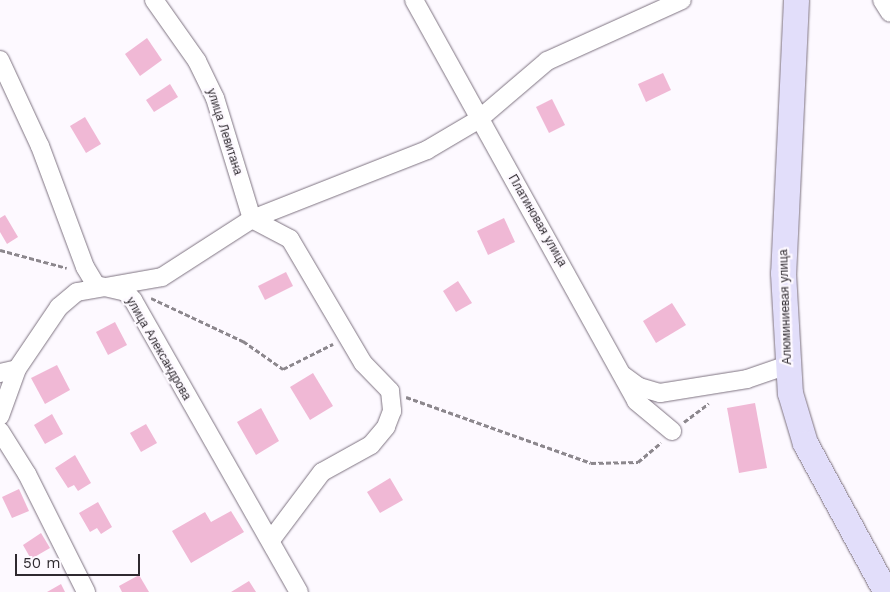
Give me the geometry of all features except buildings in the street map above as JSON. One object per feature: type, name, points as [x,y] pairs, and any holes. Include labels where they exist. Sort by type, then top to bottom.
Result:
[{"type":"street","name":"улица Левитана","points":[[154,0],[197,61],[215,98],[252,218]]},
{"type":"street","name":"Платиновая улица","points":[[414,0],[478,120],[622,374],[646,412],[672,431]]},
{"type":"street","points":[[0,416],[8,371],[59,307],[77,292],[96,285],[162,276],[252,218],[427,150],[478,120],[547,61],[659,5],[682,0]]},
{"type":"street","name":"Алюминиевая улица","points":[[796,0],[783,273],[788,365],[794,413],[805,443],[886,592]]},
{"type":"street","points":[[882,0],[890,12]]},
{"type":"street","points":[[0,60],[40,146],[85,267],[96,285]]},
{"type":"street","points":[[252,218],[290,239],[362,363],[390,391],[392,411],[386,427],[371,445],[322,472],[271,540]]},
{"type":"street","name":"улица Александрова","points":[[96,285],[126,292],[133,300],[299,592]]},
{"type":"street","points":[[622,374],[639,387],[660,393],[747,379],[788,365]]},
{"type":"street","points":[[0,431],[86,592]]},
{"type":"path","points":[[283,369],[347,338]]},
{"type":"path","points":[[390,391],[591,464],[638,462],[672,431],[713,400]]}]
